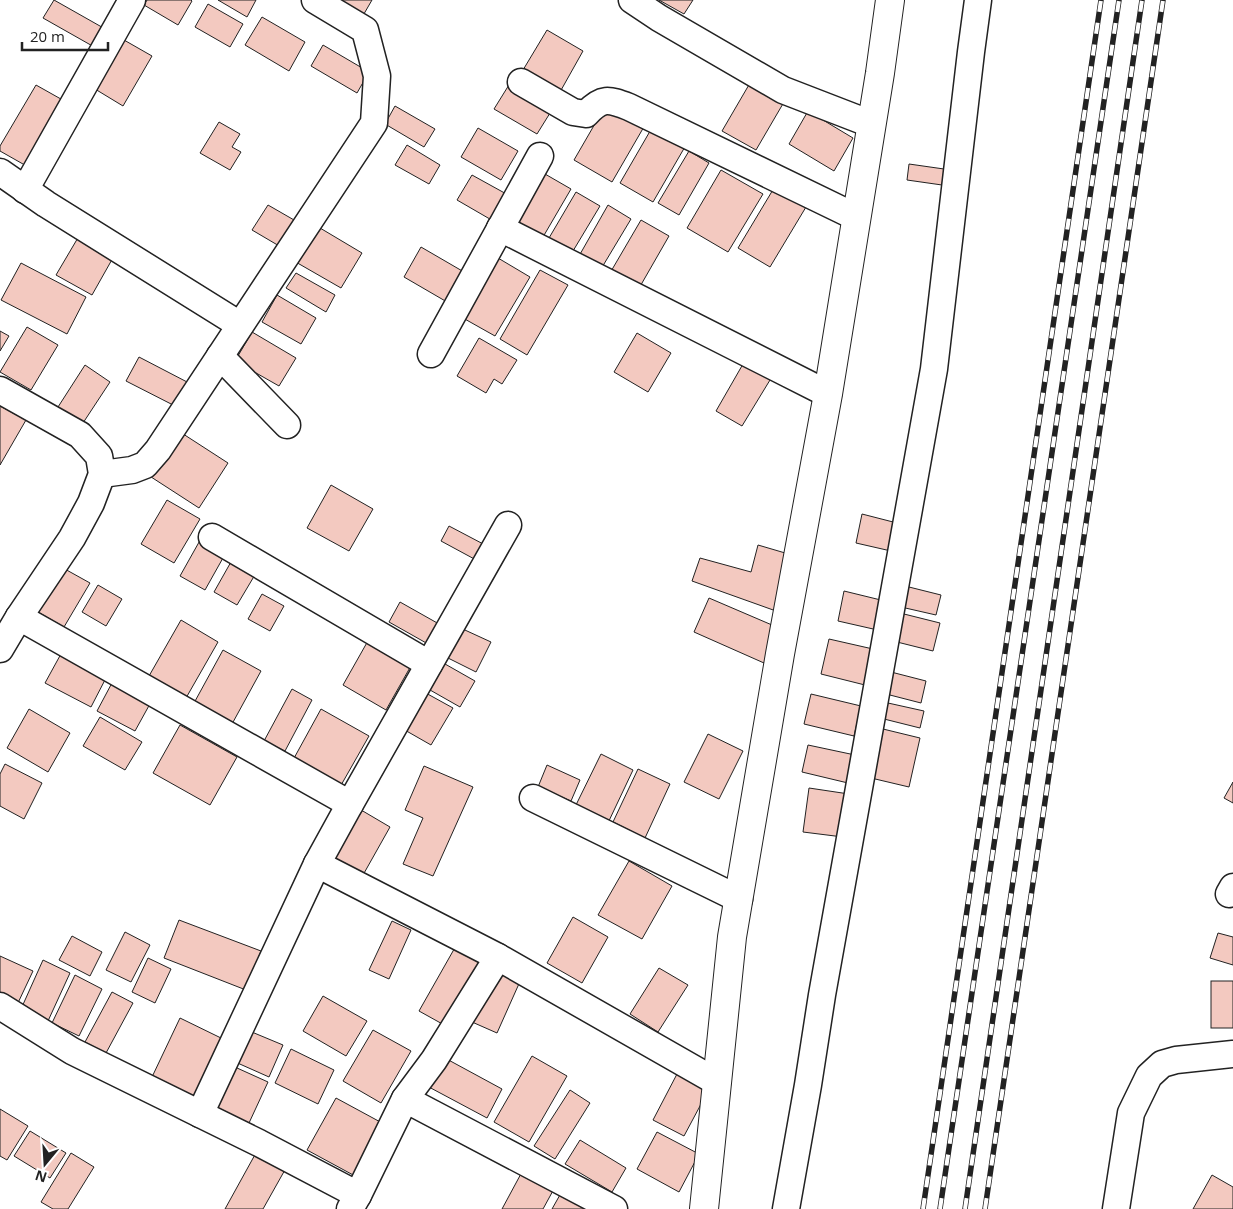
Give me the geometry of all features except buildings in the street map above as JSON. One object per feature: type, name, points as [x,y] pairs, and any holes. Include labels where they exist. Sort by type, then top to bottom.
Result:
[{"type":"street","points":[[25,190],[132,0]]},
{"type":"street","points":[[102,474],[132,470],[145,465],[158,450],[374,123],[377,76],[365,30],[315,0]]},
{"type":"street","points":[[632,0],[782,90],[872,124]]},
{"type":"street","points":[[704,1209],[732,938],[780,654],[828,394],[890,0]]},
{"type":"street","points":[[786,1209],[822,994],[934,369],[978,0]]},
{"type":"street","points":[[521,82],[573,112],[586,114],[596,104],[611,100],[629,107],[856,216]]},
{"type":"street","points":[[431,354],[540,156]]},
{"type":"street","points":[[0,172],[46,204],[240,325]]},
{"type":"street","points":[[500,228],[828,394]]},
{"type":"street","points":[[220,356],[287,425]]},
{"type":"street","points":[[0,390],[80,435],[99,456],[102,474],[91,503],[72,538],[0,649]]},
{"type":"street","points":[[200,1114],[317,864],[508,525]]},
{"type":"street","points":[[212,537],[429,664]]},
{"type":"street","points":[[19,617],[350,804]]},
{"type":"street","points":[[533,798],[739,899]]},
{"type":"street","points":[[317,864],[498,957],[717,1082]]},
{"type":"street","points":[[0,1006],[72,1051],[259,1143],[354,1202],[406,1100],[434,1060],[498,957]]},
{"type":"street","points":[[1116,1209],[1131,1113],[1149,1076],[1162,1064],[1176,1060],[1233,1054]]},
{"type":"street","points":[[406,1100],[614,1209]]},
{"type":"railway","points":[[923,1209],[1101,0]]},
{"type":"railway","points":[[940,1209],[1119,0]]},
{"type":"railway","points":[[965,1209],[1142,0]]},
{"type":"railway","points":[[985,1209],[1163,0]]}]
